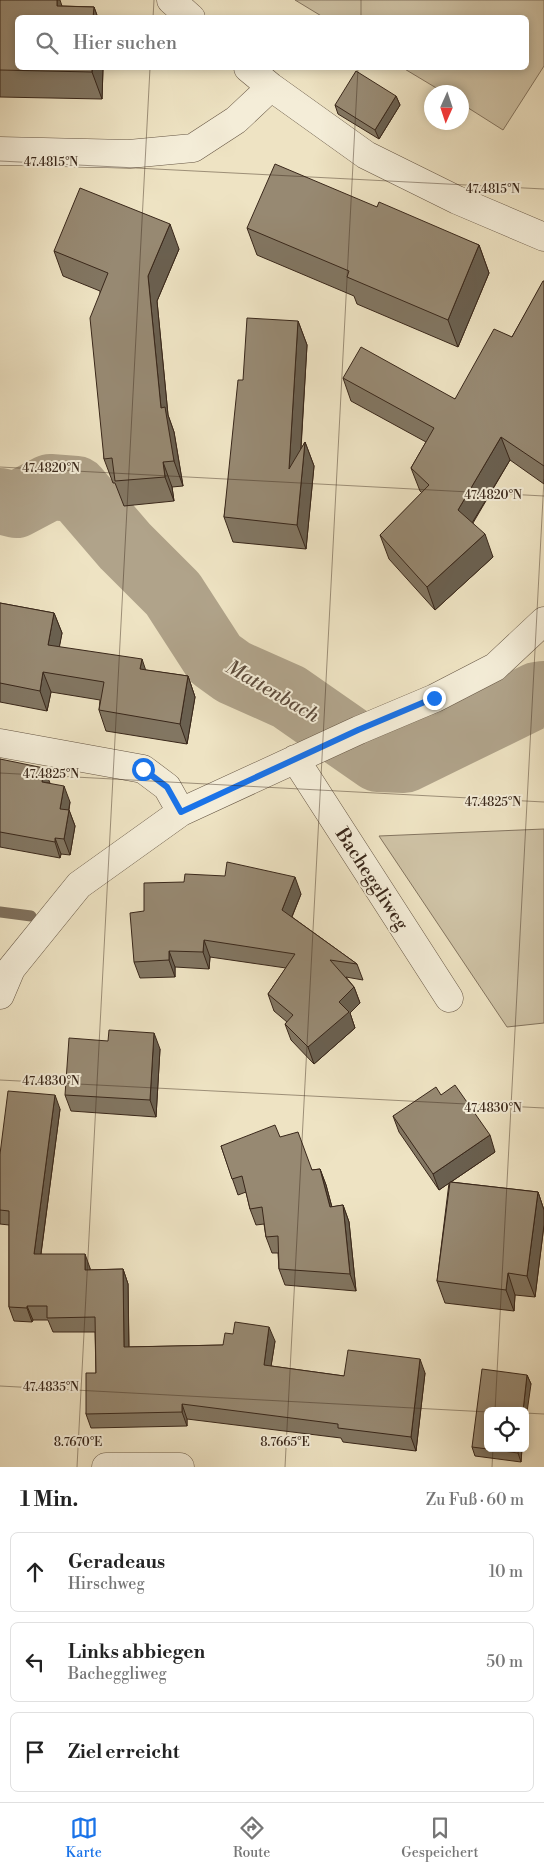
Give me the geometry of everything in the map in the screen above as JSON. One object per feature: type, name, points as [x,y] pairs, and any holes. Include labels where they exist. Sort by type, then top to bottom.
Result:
[{"type":"street","points":[[171,0],[188,15]]},
{"type":"street","points":[[250,70],[270,87],[366,155],[457,200],[544,237]]},
{"type":"street","points":[[0,151],[129,154],[194,148],[236,120],[270,87]]},
{"type":"street","points":[[0,995],[11,969],[79,885],[181,812],[358,730],[434,698],[495,667],[544,622]]},
{"type":"street","points":[[0,743],[143,769],[167,787],[181,812]]},
{"type":"street","name":"Bacheggliweg","points":[[295,760],[449,998]]},
{"type":"street","points":[[106,1467],[180,1467]]},
{"type":"shaded area","points":[[295,0],[544,0],[544,66],[503,130],[469,108],[469,85],[431,85],[406,70],[529,70],[529,15],[320,15]]},
{"type":"shaded area","points":[[544,829],[544,1023],[507,1027],[379,836]]},
{"type":"building","points":[[0,0],[57,0],[57,6],[94,7],[93,15],[15,15],[15,70],[92,70],[92,72],[0,70]]},
{"type":"building","points":[[356,71],[396,96],[375,130],[335,105]]},
{"type":"building","points":[[275,164],[377,207],[379,202],[479,245],[448,320],[347,277],[349,271],[247,228]]},
{"type":"building","points":[[80,188],[170,224],[148,276],[161,408],[165,407],[174,461],[163,462],[165,477],[115,481],[112,458],[104,459],[90,318],[108,273],[54,251]]},
{"type":"building","points":[[543,281],[544,466],[501,437],[458,510],[485,534],[427,587],[380,535],[429,485],[411,468],[434,428],[343,378],[361,347],[455,399],[494,329],[512,337]]},
{"type":"building","points":[[247,318],[298,321],[289,469],[305,442],[297,525],[224,517],[238,380],[243,380]]},
{"type":"building","points":[[0,603],[54,613],[48,645],[142,659],[140,669],[188,676],[180,724],[99,710],[104,682],[43,672],[40,691],[0,683]]},
{"type":"building","points":[[0,759],[44,768],[42,782],[64,786],[60,809],[69,810],[64,839],[55,838],[55,842],[0,832]]},
{"type":"building","points":[[227,862],[295,877],[282,910],[357,964],[330,960],[354,987],[339,1002],[349,1012],[308,1047],[285,1024],[293,1015],[268,994],[295,954],[204,940],[203,952],[169,951],[169,960],[134,962],[130,913],[144,911],[144,883],[184,882],[185,874],[225,876]]},
{"type":"building","points":[[109,1030],[154,1033],[150,1100],[65,1095],[69,1038],[108,1041]]},
{"type":"building","points":[[455,1085],[490,1135],[433,1174],[393,1116],[436,1087],[441,1095]]},
{"type":"building","points":[[8,1091],[55,1095],[34,1254],[85,1254],[85,1270],[123,1269],[124,1347],[223,1345],[225,1333],[233,1334],[235,1322],[269,1327],[264,1365],[344,1376],[348,1350],[420,1359],[411,1437],[338,1428],[338,1424],[182,1404],[182,1412],[86,1414],[86,1373],[96,1373],[95,1317],[47,1318],[47,1306],[9,1307],[9,1211],[0,1210],[0,1154]]},
{"type":"building","points":[[275,1125],[280,1137],[298,1132],[312,1170],[320,1169],[330,1207],[343,1205],[350,1274],[279,1269],[278,1236],[266,1237],[262,1207],[250,1209],[242,1176],[232,1179],[221,1146]]},
{"type":"building","points":[[450,1182],[538,1192],[527,1276],[508,1273],[506,1290],[437,1281]]},
{"type":"building","points":[[482,1369],[527,1375],[523,1407],[484,1407],[484,1449],[472,1447]]},
{"type":"waterway","name":"Mattenbach","points":[[0,501],[16,505],[50,487],[76,489],[125,546],[173,594],[215,659],[233,672],[289,697],[378,759],[404,760],[537,695],[544,694]]},
{"type":"waterway","points":[[0,912],[31,916]]},
{"type":"route","points":[[143,769],[167,787],[181,812],[358,730],[434,698]]}]
